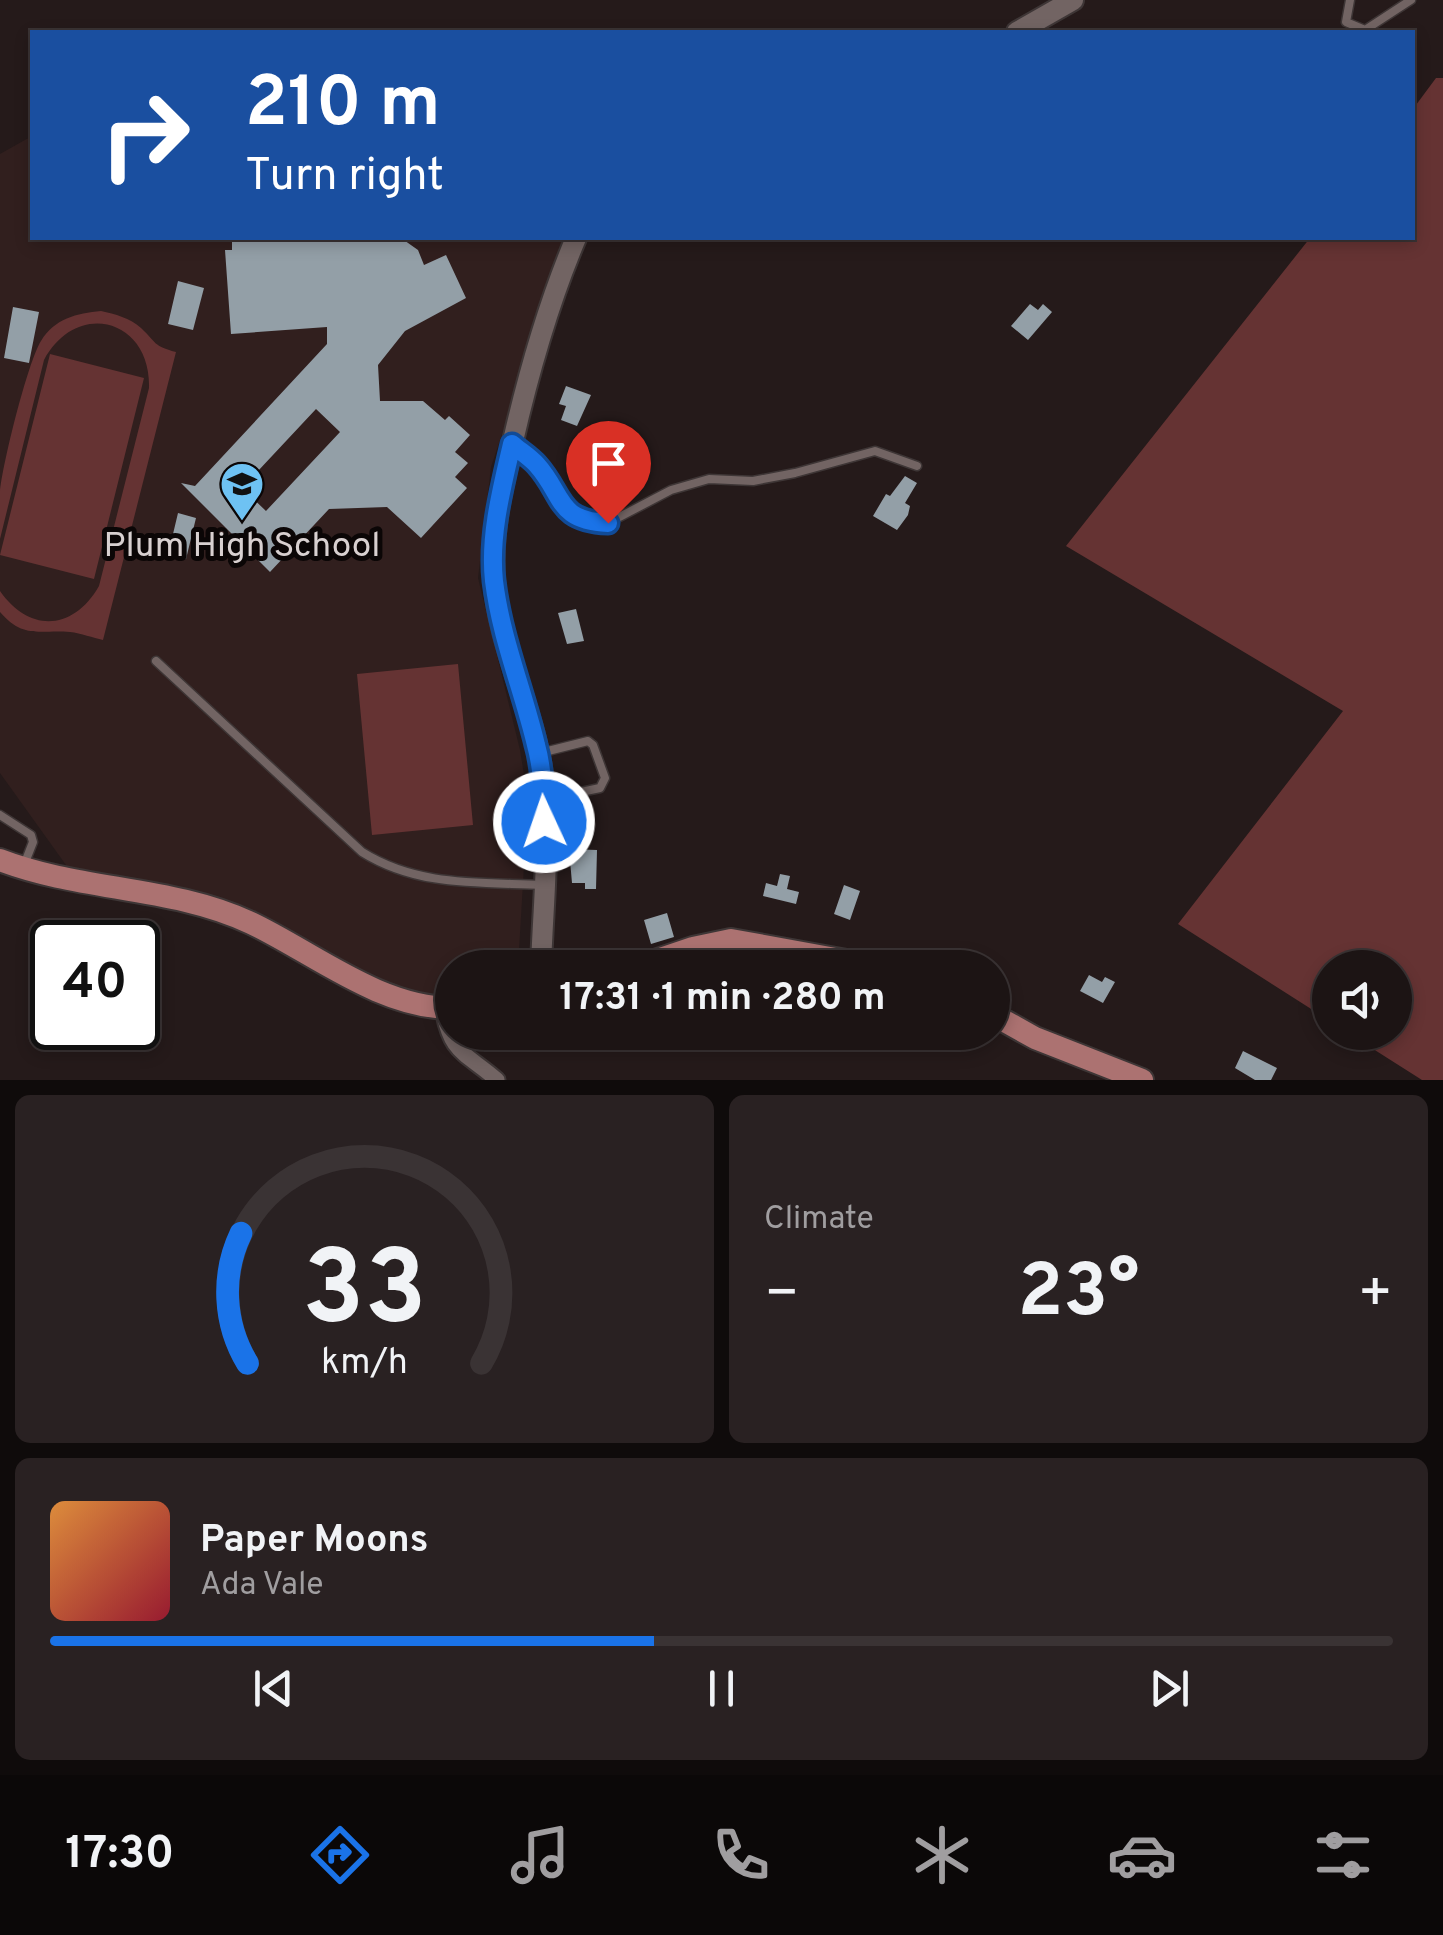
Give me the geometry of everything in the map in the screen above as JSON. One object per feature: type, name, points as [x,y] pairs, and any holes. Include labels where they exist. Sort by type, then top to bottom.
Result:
[{"type":"main road","points":[[0,860],[22,869],[191,904],[247,921],[380,992],[435,1005]]},
{"type":"main road","points":[[687,950],[730,940],[786,950]]},
{"type":"main road","points":[[1010,1024],[1142,1080]]},
{"type":"street","points":[[1020,30],[1073,0]]},
{"type":"street","points":[[541,950],[543,799],[538,754],[511,662],[494,578],[502,488],[531,360],[575,240]]},
{"type":"street","points":[[460,1050],[497,1080]]},
{"type":"lane","points":[[1350,0],[1346,22],[1365,30],[1411,0]]},
{"type":"lane","points":[[512,444],[539,466],[552,492],[571,514],[608,523],[671,490],[709,479],[753,481],[875,451],[916,466]]},
{"type":"lane","points":[[156,661],[362,852],[383,866],[435,880],[543,885]]},
{"type":"lane","points":[[538,754],[588,741],[605,778],[600,788],[543,799]]},
{"type":"lane","points":[[0,814],[31,835],[33,842],[22,869]]},
{"type":"shaded area","points":[[1436,78],[1443,78],[1443,1080],[1422,1080],[1375,1050],[1412,1050],[1412,950],[1312,950],[1312,1010],[1178,924],[1343,711],[1066,546],[1308,240],[1415,240],[1415,106]]},
{"type":"shaded area","name":"Plum High School","points":[[30,137],[30,240],[567,240],[491,467],[478,578],[520,750],[528,799],[519,950],[435,950],[435,996],[380,980],[230,905],[71,872],[0,773],[0,154]]},
{"type":"shaded area","points":[[101,311],[132,322],[159,346],[176,352],[103,640],[70,632],[25,630],[0,612],[0,591],[25,615],[51,621],[65,618],[89,601],[99,586],[149,388],[146,364],[138,346],[125,333],[110,325],[92,324],[75,329],[58,341],[44,360],[0,539],[0,492],[16,414],[41,341],[52,327],[67,318]]},
{"type":"shaded area","points":[[50,354],[144,378],[94,579],[0,555]]},
{"type":"shaded area","points":[[458,664],[473,825],[372,835],[357,674]]},
{"type":"building","points":[[404,240],[418,250],[424,265],[446,255],[466,298],[405,331],[378,365],[380,401],[423,401],[445,420],[449,416],[470,435],[455,452],[468,463],[455,477],[467,488],[421,538],[387,507],[329,509],[270,572],[181,483],[195,486],[327,344],[327,327],[231,334],[225,250],[232,250],[232,242]],"holes":[[[316,409],[340,432],[266,511],[242,488]]]},
{"type":"building","points":[[178,281],[204,288],[193,330],[168,324]]},
{"type":"building","points":[[1030,304],[1038,310],[1043,304],[1052,312],[1028,340],[1011,326]]},
{"type":"building","points":[[13,307],[39,312],[29,363],[4,358]]},
{"type":"building","points":[[566,386],[591,395],[577,426],[561,420],[566,406],[559,404]]},
{"type":"building","points":[[905,476],[917,483],[905,503],[910,506],[908,515],[897,530],[873,516],[886,494],[890,496]]},
{"type":"building","points":[[178,513],[196,518],[186,559],[168,555]]},
{"type":"building","points":[[576,609],[584,641],[567,644],[558,613]]},
{"type":"building","points":[[569,849],[597,850],[596,889],[585,889],[585,883],[572,883]]},
{"type":"building","points":[[780,874],[790,876],[787,889],[799,892],[796,904],[763,896],[766,883],[777,886]]},
{"type":"building","points":[[844,885],[860,891],[850,920],[834,914]]},
{"type":"building","points":[[667,913],[674,937],[651,944],[644,920]]},
{"type":"building","points":[[1089,975],[1102,982],[1105,977],[1115,982],[1103,1003],[1080,991]]},
{"type":"building","points":[[1243,1051],[1277,1068],[1271,1080],[1255,1080],[1235,1068]]},
{"type":"place","name":"Plum High School","points":[[242,522]]},
{"type":"route","points":[[544,822],[537,747],[511,662],[494,578],[494,544],[512,444],[539,466],[552,492],[571,514],[608,523]]}]
